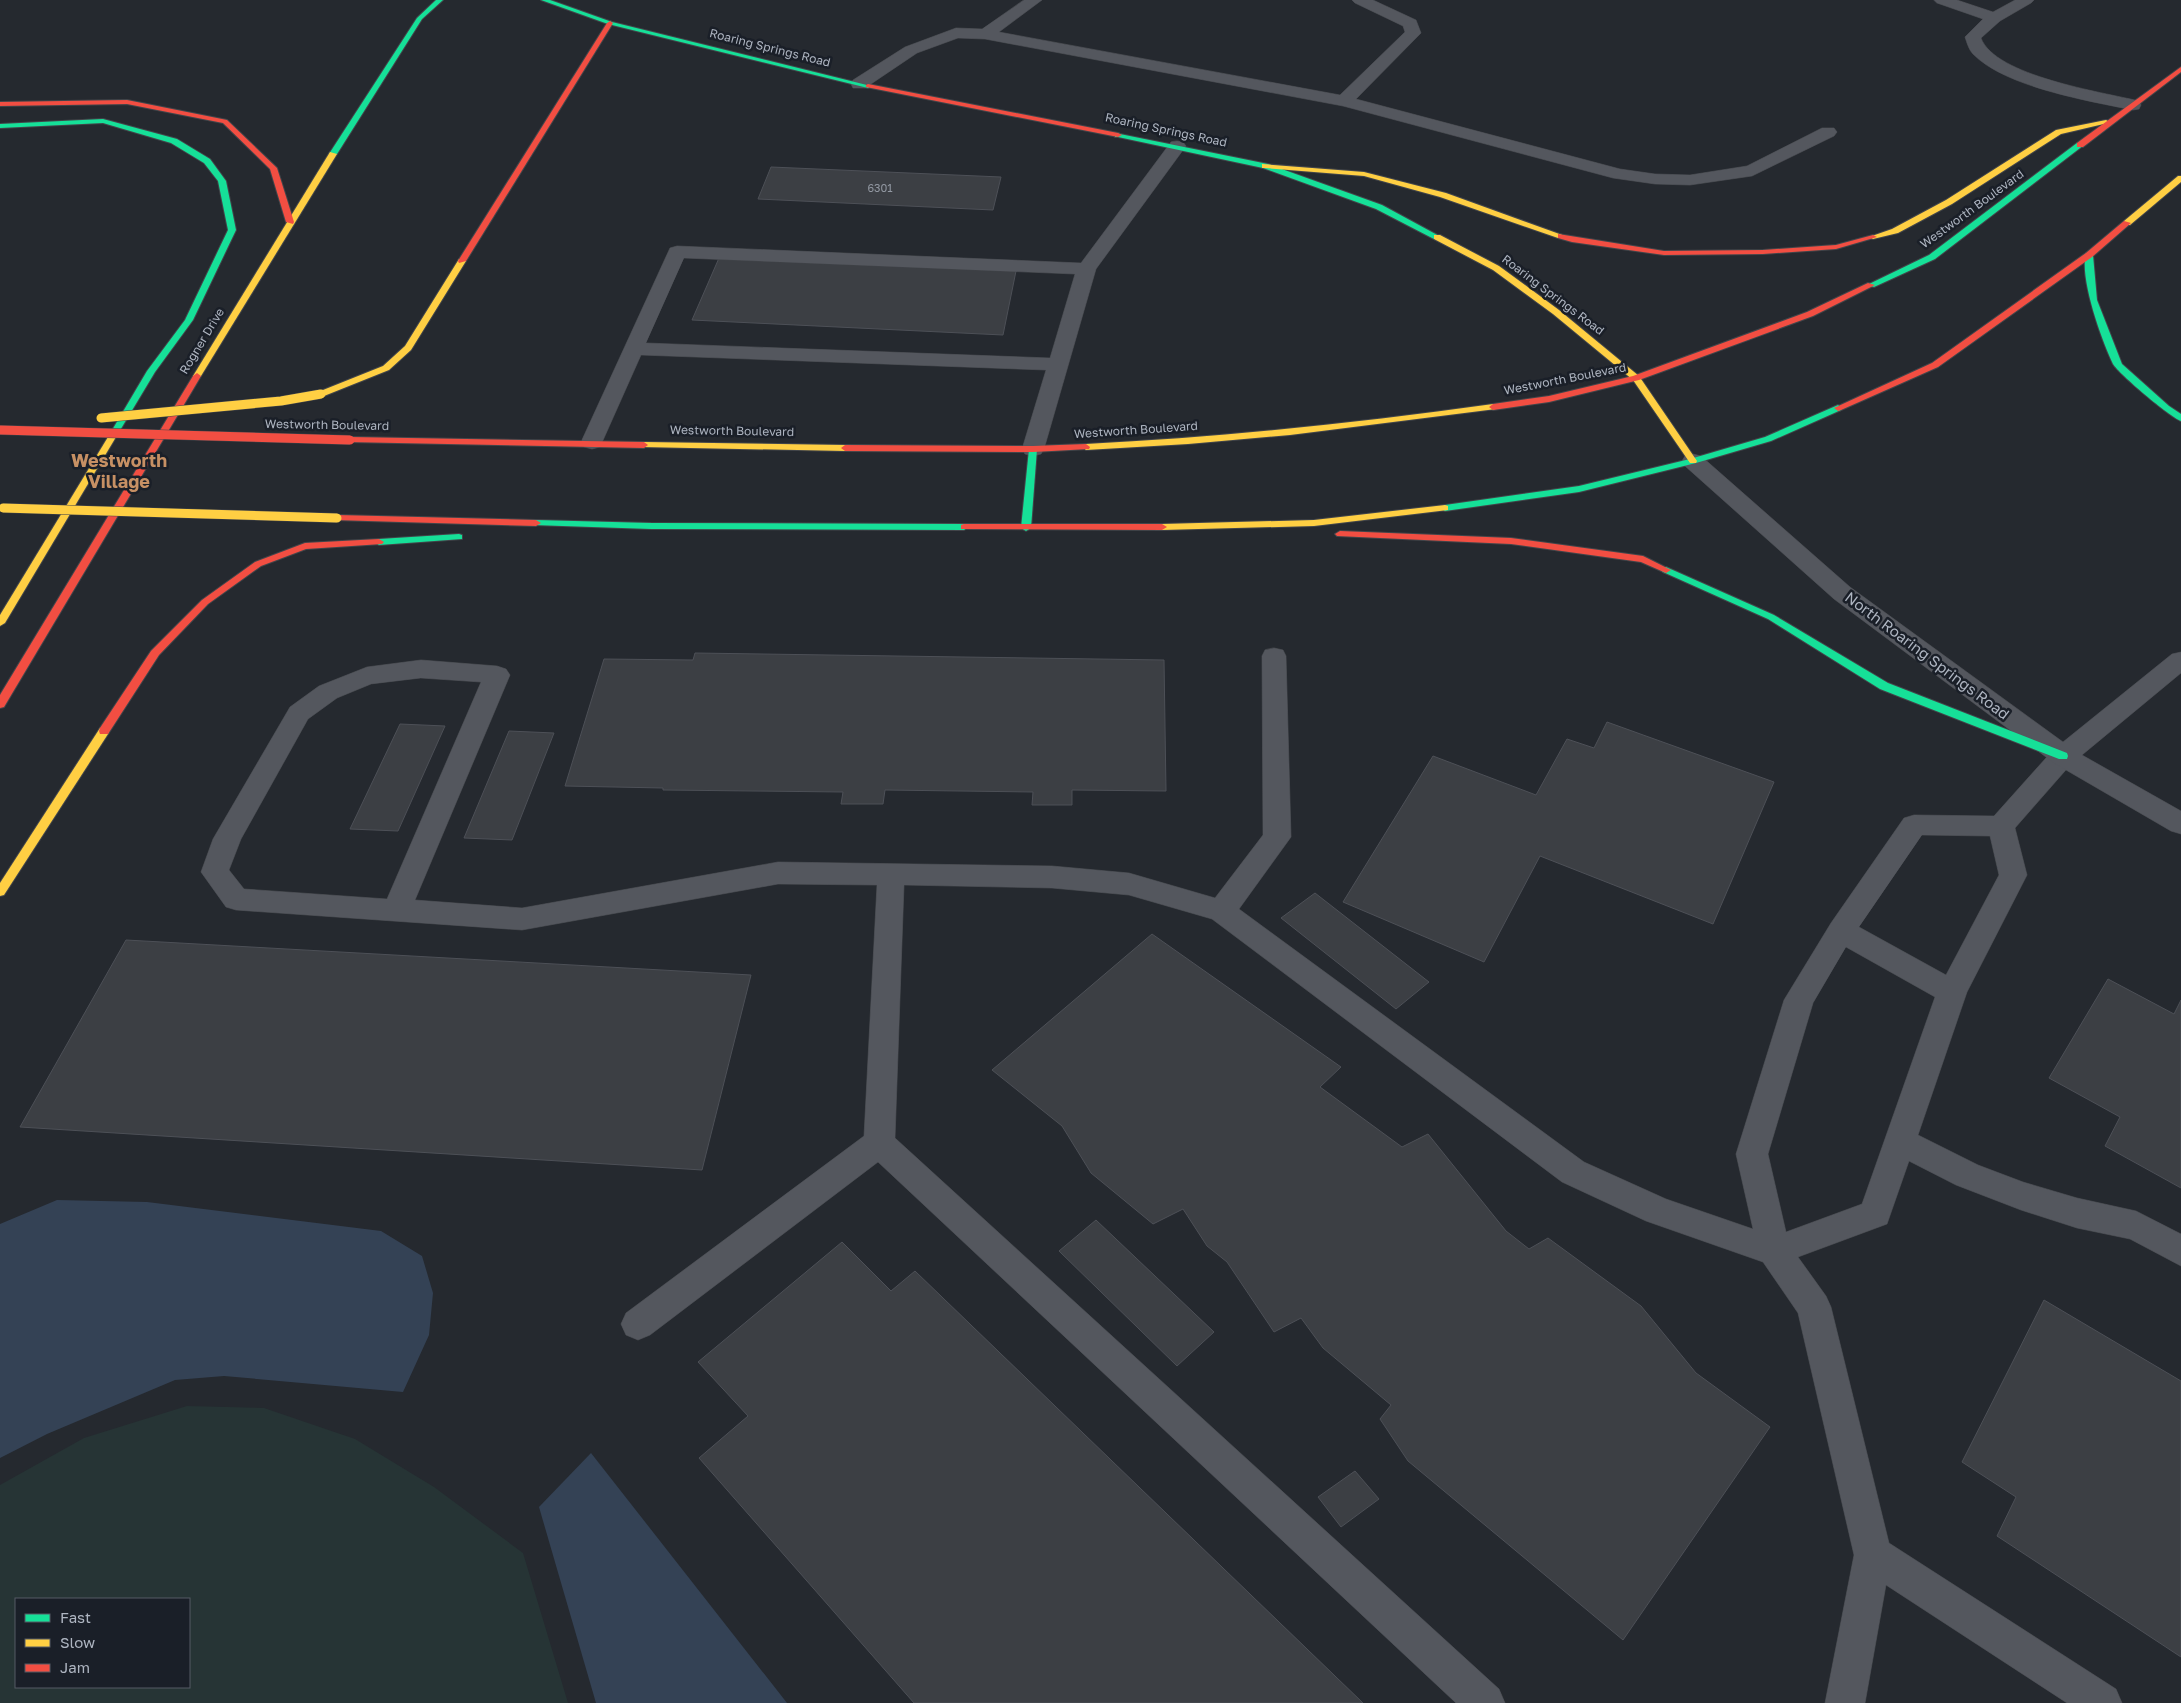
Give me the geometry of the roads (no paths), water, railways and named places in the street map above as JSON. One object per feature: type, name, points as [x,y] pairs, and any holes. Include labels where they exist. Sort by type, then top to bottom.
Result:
[{"type":"main road","name":"Rogner Drive","points":[[0,704],[290,222],[420,18],[440,0]]},
{"type":"main road","name":"Roaring Springs Road","points":[[544,0],[610,23],[859,84],[1177,146],[1265,166],[1379,207],[1496,268],[1556,312],[1636,378],[1693,461]]},
{"type":"main road","points":[[0,429],[281,401],[321,394],[386,368],[408,348],[610,23]]},
{"type":"main road","name":"Westworth Boulevard","points":[[0,429],[350,440],[592,442],[906,449],[1034,449],[1133,445],[1209,439],[1427,416],[1549,399],[1636,378],[1810,314],[1932,257],[2181,69]]},
{"type":"main road","points":[[0,104],[127,102],[225,121],[273,168],[290,222]]},
{"type":"main road","points":[[1265,166],[1364,174],[1443,195],[1572,240],[1664,253],[1763,252],[1836,247],[1895,231],[1949,202],[2059,132],[2114,120]]},
{"type":"main road","name":"Rogner Drive","points":[[0,126],[103,121],[174,141],[207,161],[222,180],[232,230],[189,320],[151,372],[0,623]]},
{"type":"main road","points":[[1,508],[651,526],[1026,528],[1186,527],[1314,523],[1492,503],[1579,489],[1693,461],[1768,439],[1935,365],[2089,255],[2181,178]]},
{"type":"main road","points":[[2089,255],[2093,300],[2118,364],[2166,408],[2181,418]]},
{"type":"main road","points":[[1026,528],[1034,449]]},
{"type":"main road","points":[[513,534],[651,526]]},
{"type":"main road","points":[[1186,527],[1512,541],[1643,559],[1771,617],[1884,686],[2063,756]]},
{"type":"main road","points":[[0,892],[155,652],[204,602],[258,564],[305,546],[473,536]]},
{"type":"street","points":[[986,34],[1034,0]]},
{"type":"street","points":[[1344,101],[1413,33],[1410,23],[1360,0]]},
{"type":"street","points":[[1942,0],[1994,18]]},
{"type":"street","points":[[2026,0],[1994,18],[1973,38],[1978,50],[1993,61],[2022,75],[2063,89],[2133,105]]},
{"type":"street","points":[[859,84],[911,50],[956,34],[986,34],[1344,101],[1619,174],[1655,179],[1690,180],[1752,171],[1828,132]]},
{"type":"street","points":[[1034,449],[1086,269],[1177,146]]},
{"type":"street","points":[[592,442],[678,252],[1086,269]]},
{"type":"street","points":[[634,349],[1058,364]]},
{"type":"street","name":"North Roaring Springs Road","points":[[1693,461],[1842,593],[2063,756],[2181,824]]},
{"type":"street","points":[[1221,911],[1277,837],[1274,656]]},
{"type":"street","points":[[1845,1703],[1874,1555],[1814,1306],[1774,1251],[1752,1154],[1799,1000],[1841,931],[1914,825],[2001,826],[2063,756],[2181,660]]},
{"type":"street","points":[[396,911],[497,676],[421,669],[368,676],[328,692],[298,713],[227,839],[216,872],[236,900],[396,911],[522,919],[778,873],[1052,877],[1129,884],[1221,911],[1573,1172],[1658,1211],[1774,1251],[1875,1214],[1952,992],[2013,875],[2001,826]]},
{"type":"street","points":[[891,874],[879,1143],[1485,1703]]},
{"type":"street","points":[[1841,931],[1952,992]]},
{"type":"street","points":[[1900,1141],[1967,1175],[2021,1196],[2076,1213],[2136,1226],[2181,1251]]},
{"type":"street","points":[[638,1324],[879,1143]]},
{"type":"street","points":[[1874,1555],[2102,1703]]},
{"type":"water","points":[[57,1200],[147,1202],[381,1231],[422,1256],[433,1293],[429,1335],[403,1392],[224,1376],[175,1380],[47,1434],[0,1458],[0,1224]]},
{"type":"water","points":[[591,1453],[787,1703],[596,1703],[539,1507]]},
{"type":"district","name":"Westworth Village","points":[[119,471]]}]
